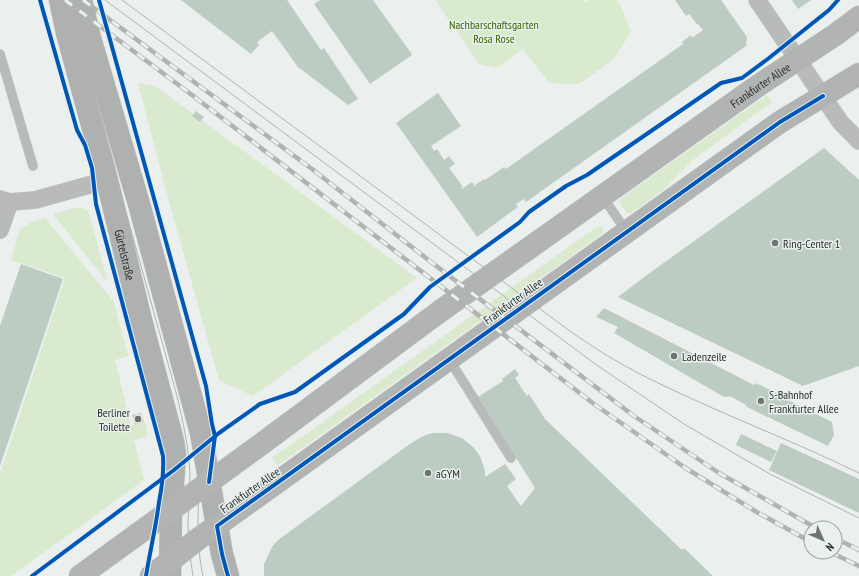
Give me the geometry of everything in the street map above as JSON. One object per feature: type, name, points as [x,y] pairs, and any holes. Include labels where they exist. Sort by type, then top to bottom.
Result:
[{"type":"main road","name":"Gürtelstraße","points":[[60,0],[67,33],[107,180],[141,320],[173,441],[175,455],[171,511],[170,568]]},
{"type":"main road","points":[[81,0],[90,38],[139,204],[198,420],[222,554],[228,576]]},
{"type":"main road","name":"Frankfurter Allee","points":[[80,576],[171,511],[439,312],[753,89],[859,17]]},
{"type":"main road","name":"Frankfurter Allee","points":[[151,576],[170,568],[217,526],[780,122],[859,74]]},
{"type":"street","points":[[757,0],[841,123],[859,141]]},
{"type":"street","points":[[0,230],[5,200],[35,200],[107,180]]},
{"type":"lane","points":[[0,54],[33,166]]},
{"type":"lane","points":[[602,196],[627,232]]},
{"type":"lane","points":[[449,359],[511,458]]},
{"type":"green space","name":"Nachbarschaftsgarten Rosa Rose","points":[[435,0],[583,0],[585,3],[589,0],[616,0],[620,5],[631,32],[613,60],[579,84],[549,83],[523,49],[496,68],[479,64]]},
{"type":"green space","points":[[138,83],[155,86],[417,278],[253,396],[219,380],[168,198]]},
{"type":"green space","points":[[767,95],[772,102],[694,159],[663,190],[630,214],[627,213],[619,202],[621,198]]},
{"type":"green space","points":[[79,207],[88,210],[108,283],[53,214]]},
{"type":"green space","points":[[45,218],[114,302],[128,356],[115,360],[131,426],[145,423],[148,436],[134,440],[144,480],[11,576],[0,576],[0,471],[65,278],[11,260],[20,229],[32,222]]},
{"type":"green space","points":[[598,226],[603,229],[602,234],[277,466],[272,458]]},
{"type":"building","points":[[181,0],[287,0],[321,50],[324,48],[358,99],[348,105],[298,67],[272,31],[257,42],[259,45],[251,54]]},
{"type":"building","points":[[320,0],[373,0],[412,55],[370,84],[314,4]]},
{"type":"building","points":[[675,0],[721,0],[747,37],[746,46],[526,202],[524,199],[516,204],[518,207],[477,237],[396,123],[438,93],[461,126],[431,146],[434,151],[437,149],[444,160],[449,156],[455,164],[449,168],[463,187],[461,188],[462,189],[472,182],[475,187],[475,185],[504,167],[506,169],[683,44],[682,42],[691,35],[692,38],[703,30],[689,14],[686,16]]},
{"type":"building","points":[[792,0],[811,0],[798,9]]},
{"type":"building","points":[[196,111],[204,117],[200,122],[192,116]]},
{"type":"building","name":"Ring-Center 1","points":[[824,148],[859,180],[859,366],[803,386],[618,297],[651,272]]},
{"type":"building","points":[[21,264],[63,279],[0,466],[0,326]]},
{"type":"building","points":[[604,308],[754,385],[755,383],[758,384],[832,422],[834,435],[828,446],[745,406],[746,405],[730,396],[724,397],[614,333],[618,327],[596,317]]},
{"type":"building","points":[[515,369],[519,375],[515,378],[527,396],[529,394],[545,419],[682,550],[684,548],[713,576],[264,576],[264,564],[272,547],[278,540],[407,446],[429,434],[447,433],[462,438],[474,448],[480,456],[485,471],[485,477],[505,464],[516,479],[507,486],[521,506],[535,488],[478,397],[503,381],[502,379]]},
{"type":"building","name":"Berliner Toilette","points":[[141,413],[144,422],[135,425],[132,415]]},
{"type":"building","points":[[741,434],[777,451],[771,462],[736,445]]},
{"type":"building","points":[[781,443],[859,479],[859,513],[769,470]]},
{"type":"tram line","points":[[66,0],[177,396],[187,445],[189,465],[190,481],[188,528],[193,576]]},
{"type":"tram line","points":[[79,0],[104,98],[193,425],[197,445],[199,471],[198,537],[203,576]]},
{"type":"tram line","points":[[105,0],[598,366],[684,424],[744,459],[770,474],[859,518]]},
{"type":"tram line","points":[[122,0],[574,334],[616,361],[723,413],[859,473]]},
{"type":"railway","points":[[65,0],[192,95],[594,404],[684,467],[755,511],[803,538]]},
{"type":"railway","points":[[83,0],[312,169],[431,262],[634,416],[719,473],[803,521]]},
{"type":"railway","points":[[843,542],[859,550]]},
{"type":"railway","points":[[843,558],[859,566]]},
{"type":"cycle path","points":[[40,0],[77,130],[85,145],[92,168],[96,204],[163,456],[162,485],[146,576]]},
{"type":"cycle path","points":[[99,0],[206,386],[215,436],[209,482]]},
{"type":"cycle path","points":[[32,576],[174,470],[219,433],[260,404],[295,392],[404,314],[430,287],[520,222],[529,212],[566,186],[587,175],[721,83],[742,78],[829,10],[838,0]]},
{"type":"cycle path","points":[[228,576],[217,526],[780,122],[823,96]]},
{"type":"place","name":"Ring-Center 1","points":[[775,243]]},
{"type":"place","name":"Ladenzeile","points":[[674,356]]},
{"type":"place","name":"S-Bahnhof Frankfurter Allee","points":[[761,401]]},
{"type":"place","name":"Berliner Toilette","points":[[138,419]]},
{"type":"place","name":"aGYM","points":[[428,473]]}]
